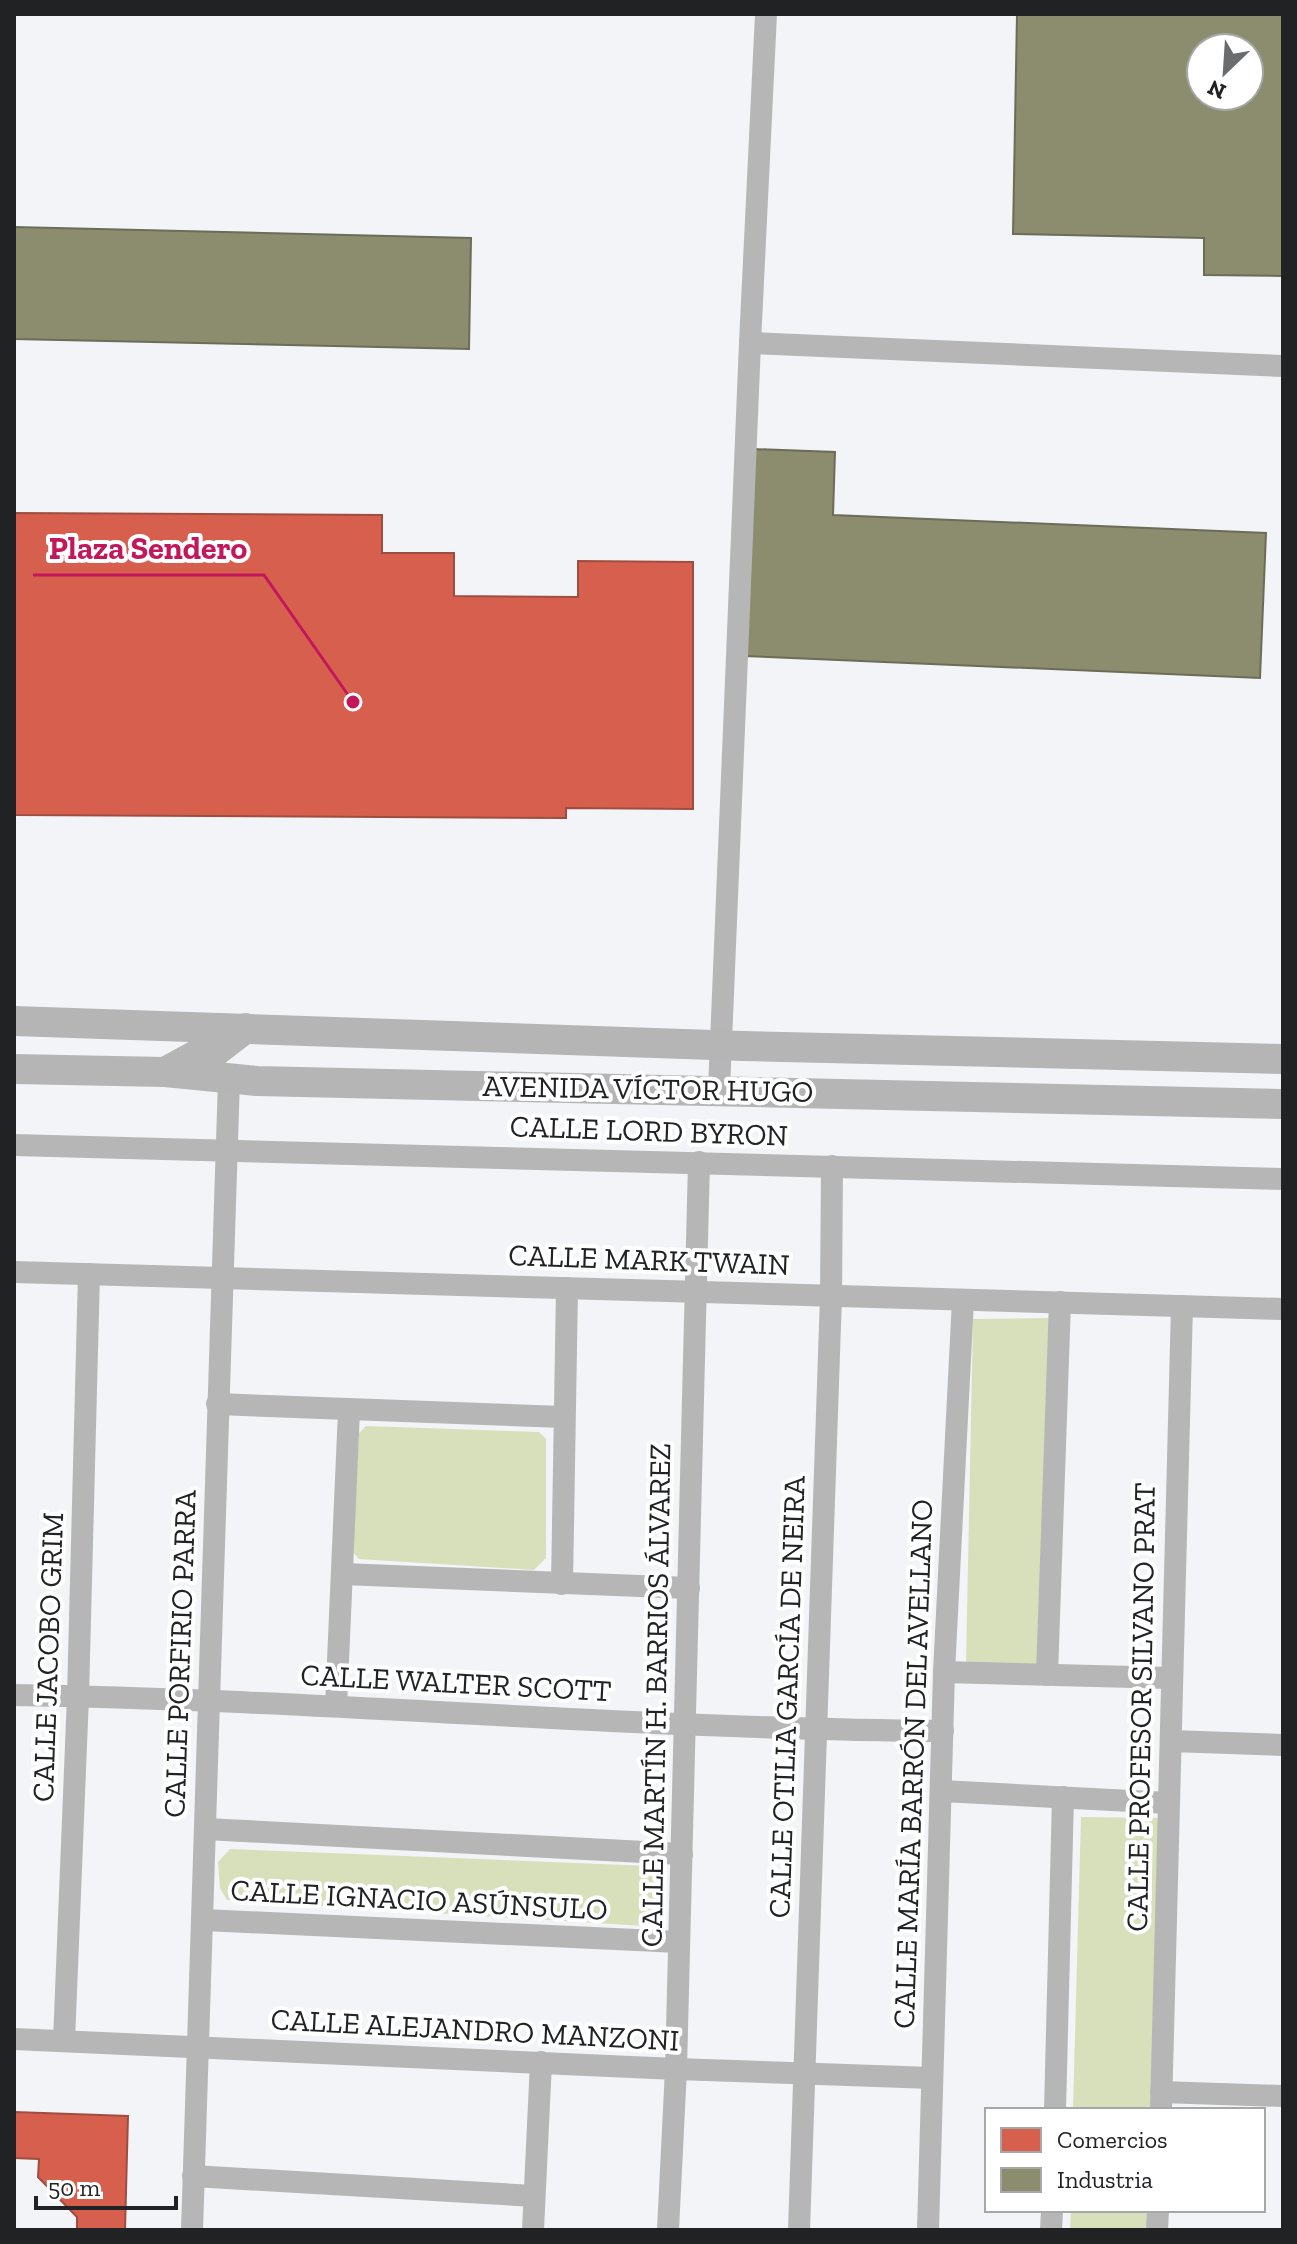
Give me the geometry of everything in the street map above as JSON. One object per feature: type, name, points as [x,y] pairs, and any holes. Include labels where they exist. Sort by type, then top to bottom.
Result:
[{"type":"street","points":[[719,1090],[766,14]]},
{"type":"street","points":[[750,343],[1283,366]]},
{"type":"street","name":"AVENIDA VÍCTOR HUGO","points":[[14,1021],[1283,1059]]},
{"type":"street","points":[[165,1072],[198,1054],[216,1051],[246,1028]]},
{"type":"street","name":"AVENIDA VÍCTOR HUGO","points":[[14,1069],[165,1072],[229,1079],[1283,1104]]},
{"type":"street","name":"CALLE PORFIRIO PARRA","points":[[192,2230],[229,1079]]},
{"type":"street","name":"CALLE LORD BYRON","points":[[14,1145],[1283,1179]]},
{"type":"street","name":"CALLE MARTÍN H. BARRIOS ÁLVAREZ","points":[[668,2230],[676,2069],[699,1162]]},
{"type":"street","name":"CALLE OTILIA GARCÍA DE NEIRA","points":[[799,2230],[831,1296],[832,1166]]},
{"type":"street","name":"CALLE MARK TWAIN","points":[[14,1272],[1283,1309]]},
{"type":"street","name":"CALLE JACOBO GRIM","points":[[64,2041],[78,1696],[89,1274]]},
{"type":"street","points":[[562,1584],[567,1288]]},
{"type":"street","name":"CALLE MARÍA BARRÓN DEL AVELLANO","points":[[928,2230],[944,1672],[963,1300]]},
{"type":"street","points":[[1047,1675],[1060,1302]]},
{"type":"street","name":"CALLE PROFESOR SILVANO PRAT","points":[[1161,2101],[1182,1306]]},
{"type":"street","points":[[217,1404],[563,1417]]},
{"type":"street","points":[[336,1706],[349,1411]]},
{"type":"street","points":[[343,1574],[689,1588]]},
{"type":"street","points":[[944,1672],[1172,1678]]},
{"type":"street","name":"CALLE WALTER SCOTT","points":[[14,1695],[336,1706],[816,1730],[943,1731]]},
{"type":"street","points":[[1171,1741],[1283,1745]]},
{"type":"street","points":[[942,1791],[1169,1803]]},
{"type":"street","points":[[1055,2108],[1063,1797]]},
{"type":"street","points":[[206,1829],[682,1854]]},
{"type":"street","name":"CALLE IGNACIO ASÚNSULO","points":[[204,1920],[679,1942]]},
{"type":"street","name":"CALLE ALEJANDRO MANZONI","points":[[14,2039],[932,2078]]},
{"type":"street","points":[[533,2230],[541,2062]]},
{"type":"street","points":[[1161,2101],[1283,2096]]},
{"type":"street","points":[[193,2176],[534,2196]]},
{"type":"green space","points":[[1051,1318],[1043,1667],[966,1663],[973,1319]]},
{"type":"green space","points":[[366,1426],[539,1432],[546,1439],[546,1558],[534,1570],[359,1559],[353,1552],[359,1433]]},
{"type":"green space","points":[[1081,1817],[1161,1818],[1151,2108],[1073,2108]]},
{"type":"green space","points":[[230,1849],[649,1866],[661,1875],[661,1915],[644,1926],[227,1900],[220,1888],[218,1862]]},
{"type":"green space","points":[[1071,2212],[1147,2212],[1147,2230],[1070,2230]]},
{"type":"building: Comercios","points":[[14,513],[382,515],[382,553],[454,553],[454,596],[578,597],[578,561],[693,562],[693,809],[566,808],[566,818],[14,815]]},
{"type":"building: Comercios","points":[[14,2112],[128,2116],[125,2230],[77,2230],[77,2217],[38,2177],[39,2159],[14,2158]]},
{"type":"building: Industria","points":[[1017,14],[1283,14],[1283,276],[1204,275],[1204,238],[1013,234]]},
{"type":"building: Industria","points":[[14,227],[471,238],[469,349],[14,339]]},
{"type":"building: Industria","points":[[752,449],[835,452],[833,515],[1266,533],[1260,678],[744,656]]},
{"type":"place","name":"Plaza Sendero","points":[[353,702]]}]
